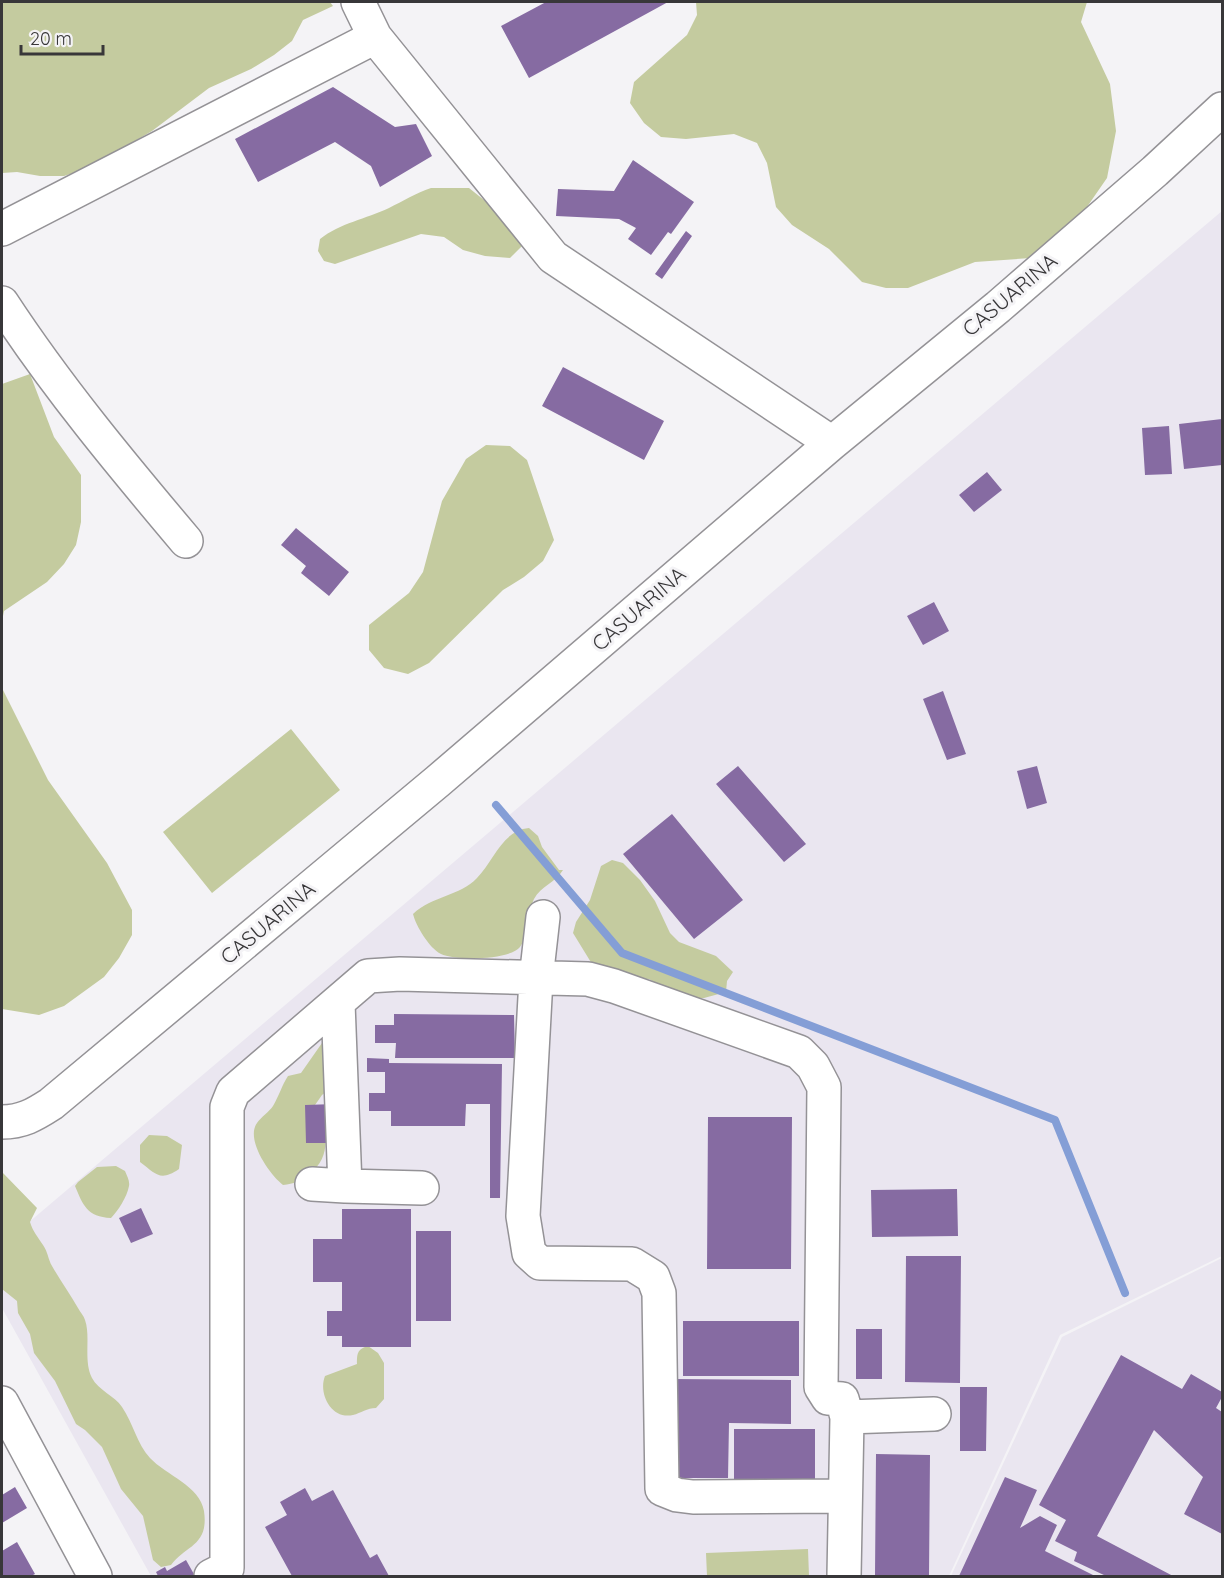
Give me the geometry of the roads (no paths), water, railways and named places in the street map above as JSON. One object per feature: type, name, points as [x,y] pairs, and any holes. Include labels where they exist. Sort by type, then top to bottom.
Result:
[{"type":"street","points":[[358,2],[375,36],[553,257],[832,443]]},
{"type":"street","points":[[2,229],[375,36]]},
{"type":"street","name":"CASUARINA","points":[[2,1122],[30,1118],[51,1104],[438,781],[832,443],[998,307],[1155,171],[1222,109]]},
{"type":"street","points":[[2,303],[39,359],[186,541]]},
{"type":"street","points":[[543,916],[536,979],[523,1216],[529,1253],[540,1263],[632,1264],[653,1277],[658,1293],[662,1489],[677,1495],[693,1497],[845,1496]]},
{"type":"street","points":[[223,1574],[227,1107],[233,1092],[368,976],[400,974],[588,979],[614,986],[799,1052],[813,1066],[824,1087],[820,1388],[828,1398],[842,1399],[847,1417],[844,1576]]},
{"type":"street","points":[[338,1004],[345,1186]]},
{"type":"street","points":[[312,1184],[422,1188]]},
{"type":"street","points":[[2,1403],[95,1576]]},
{"type":"street","points":[[847,1417],[934,1414]]},
{"type":"waterway","points":[[496,805],[622,953],[1055,1120],[1125,1293]]}]
